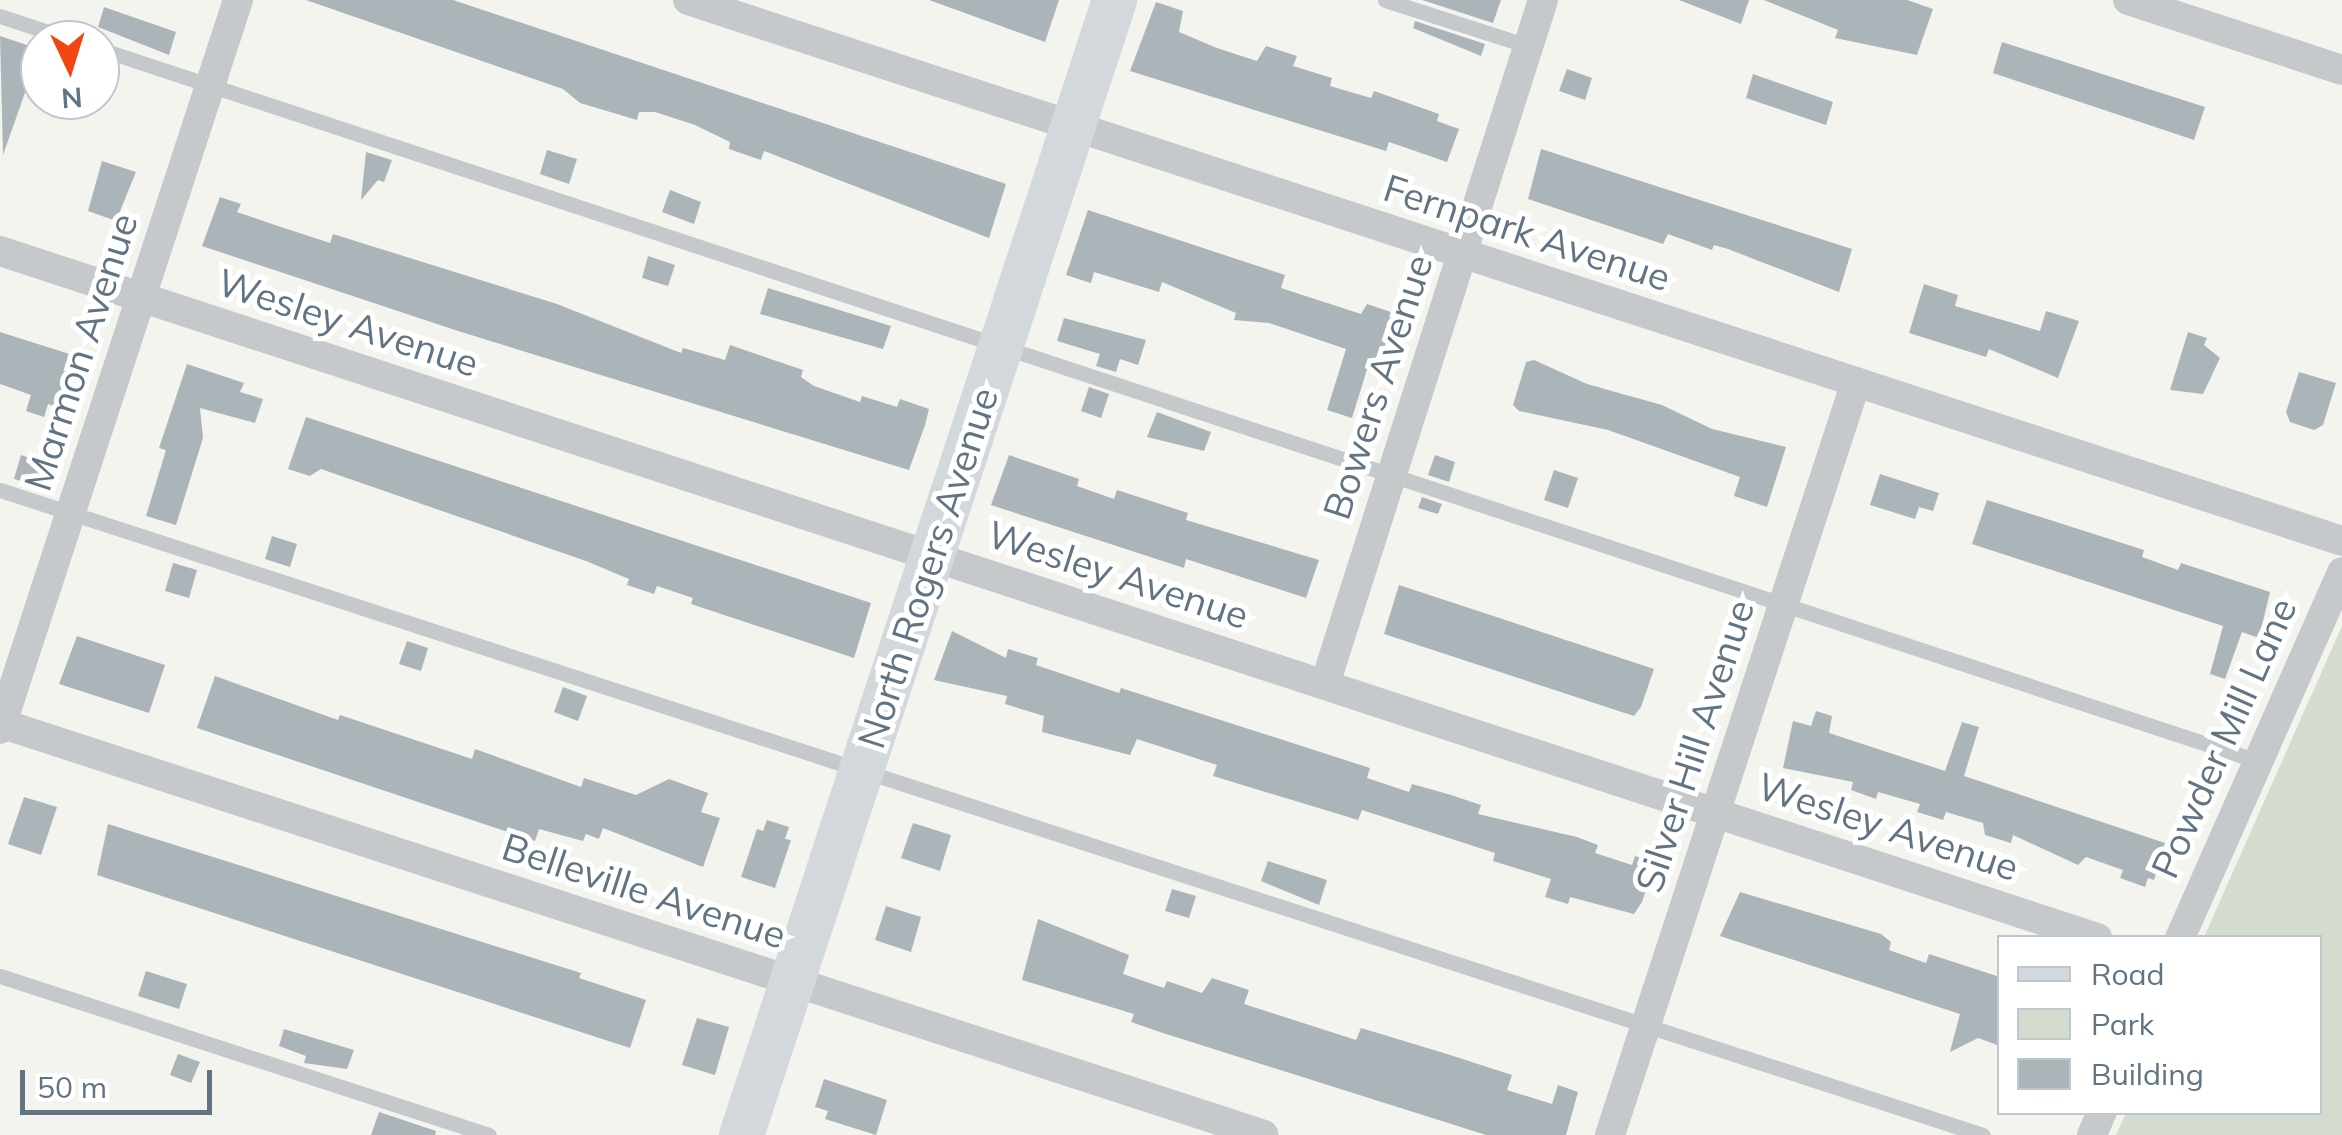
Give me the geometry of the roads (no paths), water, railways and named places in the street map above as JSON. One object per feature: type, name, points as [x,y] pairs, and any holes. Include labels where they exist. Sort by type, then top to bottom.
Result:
[{"type":"street","name":"Marmon Avenue","points":[[1,725],[238,0]]},
{"type":"street","name":"Fernpark Avenue","points":[[688,0],[2342,541]]},
{"type":"street","name":"North Rogers Avenue","points":[[740,1135],[1114,0]]},
{"type":"street","name":"Bowers Avenue","points":[[1325,684],[1543,0]]},
{"type":"street","points":[[2128,0],[2342,70]]},
{"type":"street","name":"Wesley Avenue","points":[[0,251],[2089,935]]},
{"type":"street","name":"Silver Hill Avenue","points":[[1610,1135],[1856,382]]},
{"type":"street","name":"Powder Mill Lane","points":[[2181,935],[2342,572]]},
{"type":"street","name":"Belleville Avenue","points":[[1,725],[1264,1135]]},
{"type":"lane","points":[[1385,0],[1528,46]]},
{"type":"lane","points":[[120,55],[2258,761]]},
{"type":"lane","points":[[0,490],[70,514],[116,523],[1983,1135]]},
{"type":"lane","points":[[0,976],[489,1135]]}]
